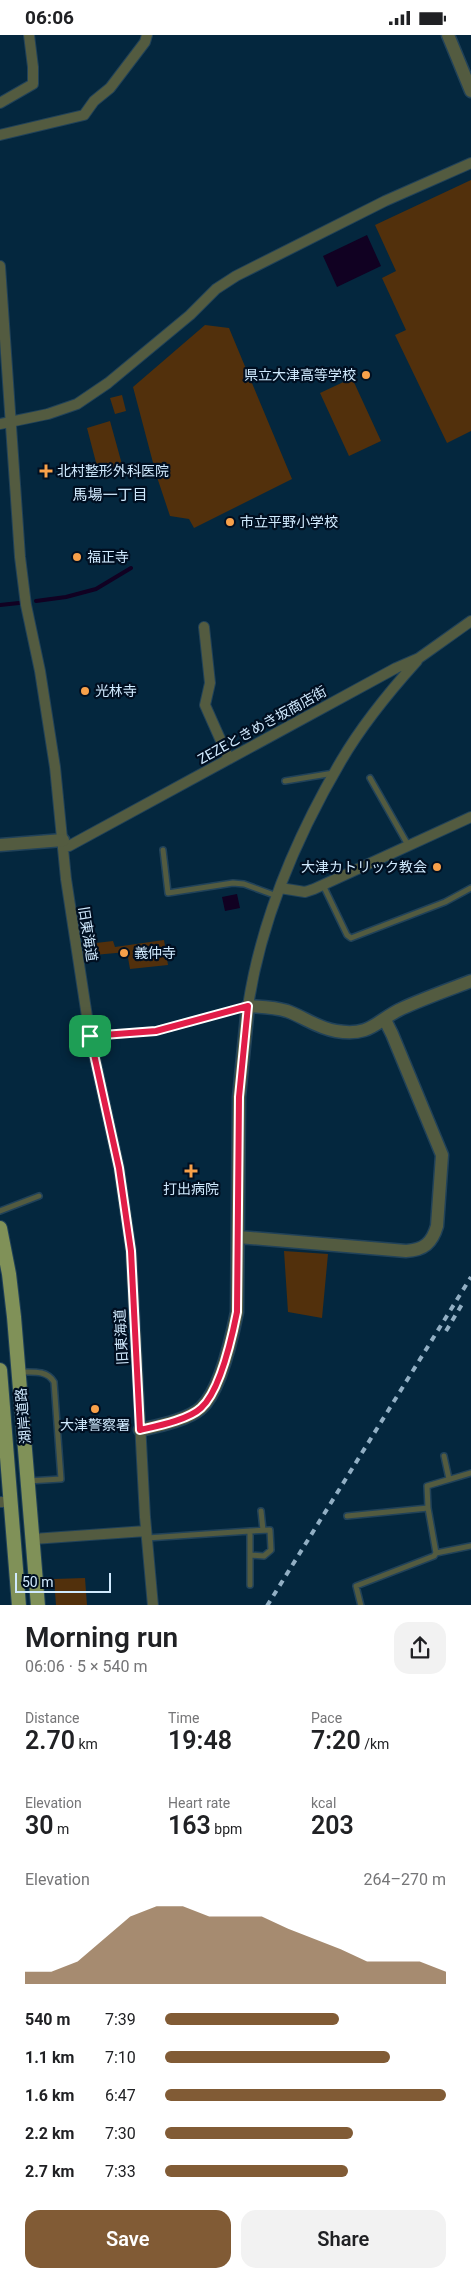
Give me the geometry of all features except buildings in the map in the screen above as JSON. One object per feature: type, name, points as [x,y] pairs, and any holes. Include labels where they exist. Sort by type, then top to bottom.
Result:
[{"type":"main road","name":"湖岸道路","points":[[0,1228],[9,1274],[19,1371],[38,1605]]},
{"type":"main road","name":"湖岸道路","points":[[0,1370],[6,1502],[19,1605]]},
{"type":"street","points":[[0,103],[33,84],[29,35]]},
{"type":"street","points":[[0,135],[84,115],[94,101],[110,88],[145,42],[147,35]]},
{"type":"street","points":[[448,35],[471,91]]},
{"type":"street","points":[[0,424],[61,411],[76,404],[108,383],[190,315],[216,289],[236,276],[385,201],[471,163]]},
{"type":"street","name":"旧東海道","points":[[0,267],[20,557],[26,605],[40,671],[55,767],[63,844],[90,1036],[119,1168],[131,1251],[140,1430],[153,1605]]},
{"type":"street","name":"ZEZEときめき坂商店街","points":[[63,844],[78,841],[396,668],[419,658],[471,621]]},
{"type":"street","points":[[204,627],[210,683],[205,705],[229,759]]},
{"type":"street","points":[[140,1430],[190,1415],[201,1408],[209,1397],[232,1341],[237,1312],[239,1097],[248,1006],[254,975],[279,892],[308,821],[356,737],[381,703],[419,658]]},
{"type":"street","points":[[279,892],[305,892],[323,885],[471,817]]},
{"type":"street","points":[[0,845],[63,844]]},
{"type":"street","points":[[248,1006],[271,1007],[287,1011],[322,1029],[339,1032],[362,1032],[385,1021],[401,1009],[471,981]]},
{"type":"street","points":[[238,1237],[418,1251],[428,1245],[434,1237],[437,1226],[442,1155],[385,1021]]},
{"type":"street","points":[[0,1370],[19,1371]]},
{"type":"street","points":[[32,1539],[147,1535]]},
{"type":"lane","points":[[285,781],[334,773]]},
{"type":"lane","points":[[370,778],[408,845]]},
{"type":"lane","points":[[163,850],[168,893],[233,883],[279,892]]},
{"type":"lane","points":[[323,885],[347,935],[351,938],[444,902],[471,888]]},
{"type":"lane","points":[[90,1036],[156,1031],[248,1006]]},
{"type":"lane","points":[[0,1211],[39,1196]]},
{"type":"lane","points":[[19,1371],[45,1373],[50,1375],[54,1382],[61,1479],[28,1481]]},
{"type":"lane","points":[[444,1456],[449,1479]]},
{"type":"lane","points":[[436,1553],[428,1508],[427,1486],[471,1473]]},
{"type":"lane","points":[[347,1516],[428,1508]]},
{"type":"lane","points":[[261,1511],[263,1530]]},
{"type":"lane","points":[[147,1535],[270,1529],[271,1550],[264,1556],[250,1555]]},
{"type":"lane","points":[[250,1531],[250,1585]]},
{"type":"lane","points":[[361,1605],[356,1586],[434,1556],[436,1553],[471,1546]]},
{"type":"shaded area","points":[[471,180],[471,431],[447,443],[395,335],[406,330],[382,278],[396,271],[375,225]]},
{"type":"shaded area","points":[[367,235],[381,266],[337,287],[323,256]]},
{"type":"shaded area","points":[[205,325],[229,328],[292,479],[194,528],[189,519],[170,516],[156,474],[133,387]]},
{"type":"shaded area","points":[[352,378],[381,441],[349,456],[320,393]]},
{"type":"shaded area","points":[[122,395],[126,411],[115,414],[110,398]]},
{"type":"shaded area","points":[[110,421],[123,468],[99,474],[87,428]]},
{"type":"shaded area","points":[[237,894],[240,908],[225,911],[222,897]]},
{"type":"shaded area","points":[[164,940],[168,965],[130,969],[127,952],[83,956],[83,950],[87,949],[87,944],[113,941],[115,947]]},
{"type":"shaded area","points":[[284,1251],[328,1254],[322,1318],[288,1312]]},
{"type":"shaded area","points":[[85,1578],[87,1605],[56,1605],[54,1579]]},
{"type":"waterway","points":[[36,601],[66,597],[96,589],[131,568]]},
{"type":"waterway","points":[[0,605],[19,603]]},
{"type":"railway","points":[[268,1605],[471,1277]]},
{"type":"railway","points":[[446,1331],[464,1301]]},
{"type":"place","name":"県立大津高等学校","points":[[366,375]]},
{"type":"place","name":"北村整形外科医院","points":[[46,471]]},
{"type":"place","name":"市立平野小学校","points":[[230,522]]},
{"type":"place","name":"福正寺","points":[[77,557]]},
{"type":"place","name":"光林寺","points":[[85,691]]},
{"type":"place","name":"大津カトリック教会","points":[[437,867]]},
{"type":"place","name":"義仲寺","points":[[124,953]]},
{"type":"place","name":"打出病院","points":[[191,1171]]},
{"type":"place","name":"大津警察署","points":[[95,1409]]},
{"type":"district","name":"馬場一丁目","points":[[110,495]]},
{"type":"route","points":[[248,1006],[239,1097],[237,1312],[232,1341],[209,1397],[201,1408],[190,1415],[140,1430],[131,1251],[119,1168],[90,1036],[106,1033],[156,1031],[176,1024],[248,1006]]}]
